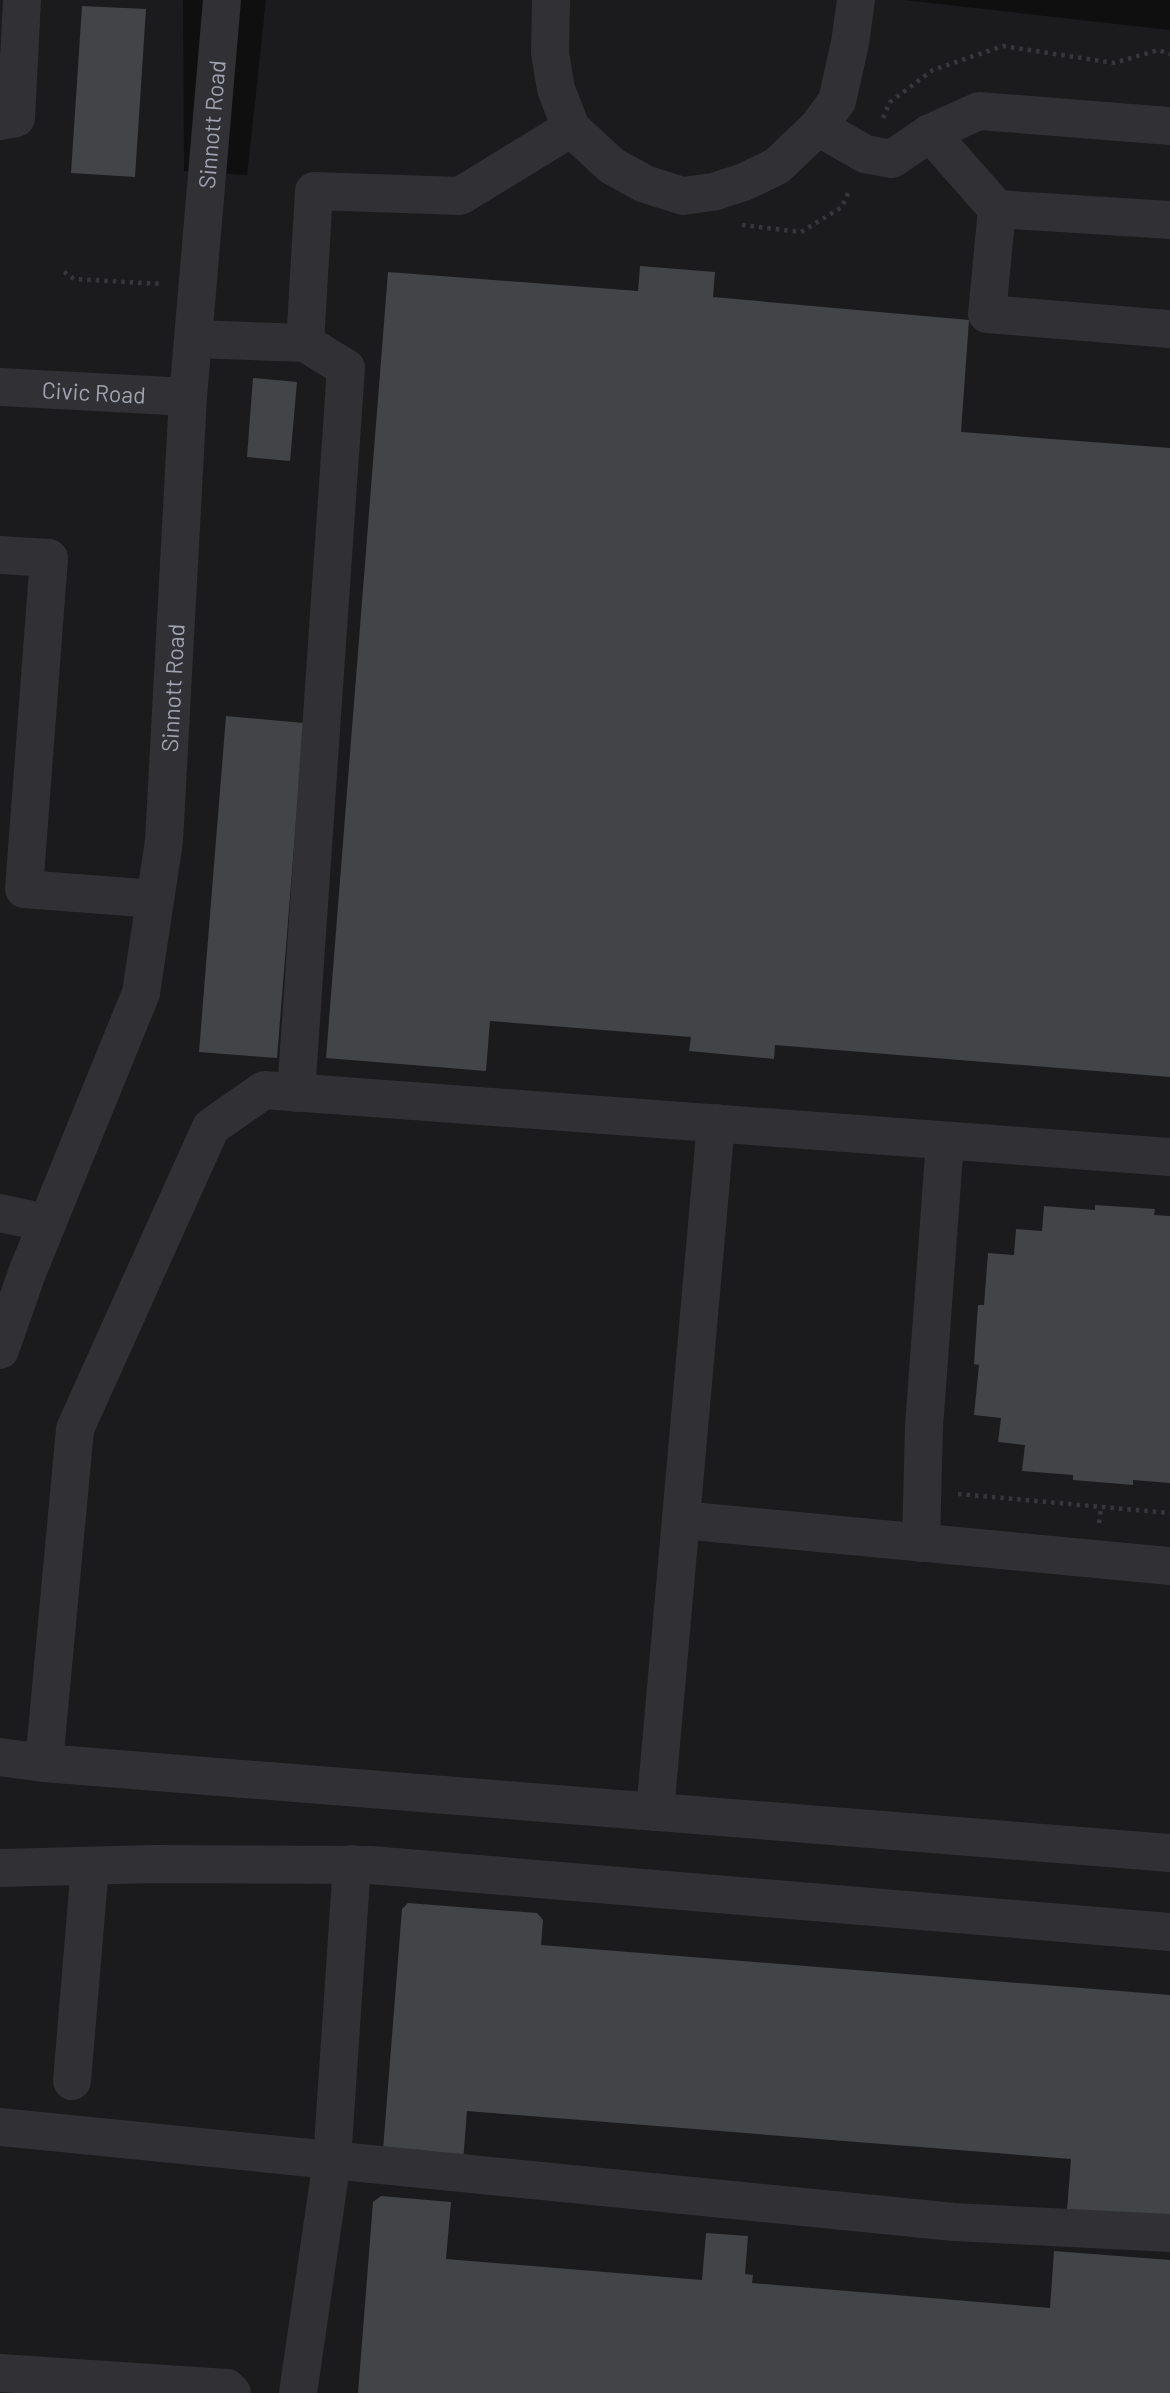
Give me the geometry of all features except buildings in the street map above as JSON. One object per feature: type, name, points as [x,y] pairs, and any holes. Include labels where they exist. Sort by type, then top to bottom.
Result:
[{"type":"street","points":[[0,121],[16,118],[22,0]]},
{"type":"street","name":"Sinnott Road","points":[[0,1350],[47,1223],[141,993],[164,841],[188,397],[222,0]]},
{"type":"street","points":[[551,0],[550,53],[556,89],[571,128],[612,166],[645,184],[683,195],[713,192],[744,182],[777,166],[818,127],[837,100],[850,43],[856,0]]},
{"type":"street","points":[[818,127],[865,154],[892,159],[930,133],[979,111],[1170,126]]},
{"type":"street","points":[[305,343],[314,191],[460,196],[571,128]]},
{"type":"street","points":[[930,133],[996,209],[988,314],[1170,329]]},
{"type":"street","points":[[996,209],[1170,220]]},
{"type":"street","points":[[195,339],[305,343],[346,368],[296,1093]]},
{"type":"street","name":"Civic Road","points":[[0,387],[188,397]]},
{"type":"street","points":[[0,555],[49,558],[24,889],[155,900]]},
{"type":"street","points":[[44,1763],[75,1429],[211,1127],[264,1090],[1170,1157]]},
{"type":"street","points":[[655,1812],[716,1124]]},
{"type":"street","points":[[921,1543],[924,1427],[944,1141]]},
{"type":"street","points":[[0,1213],[47,1223]]},
{"type":"street","points":[[681,1520],[1170,1566]]},
{"type":"street","points":[[0,1758],[1170,1853]]},
{"type":"street","points":[[298,2393],[331,2160],[352,1864]]},
{"type":"street","points":[[0,1868],[352,1864],[1170,1933]]},
{"type":"street","points":[[72,2081],[90,1866]]},
{"type":"street","points":[[0,2127],[954,2222],[1170,2233]]},
{"type":"street","points":[[0,2373],[227,2388],[232,2393]]},
{"type":"path","points":[[64,272],[74,279],[167,285]]},
{"type":"path","points":[[923,1491],[1170,1513]]},
{"type":"shaded area","points":[[0,0],[183,0],[184,171],[247,175],[266,0],[904,0],[1170,30],[1170,2393],[0,2393]]}]
